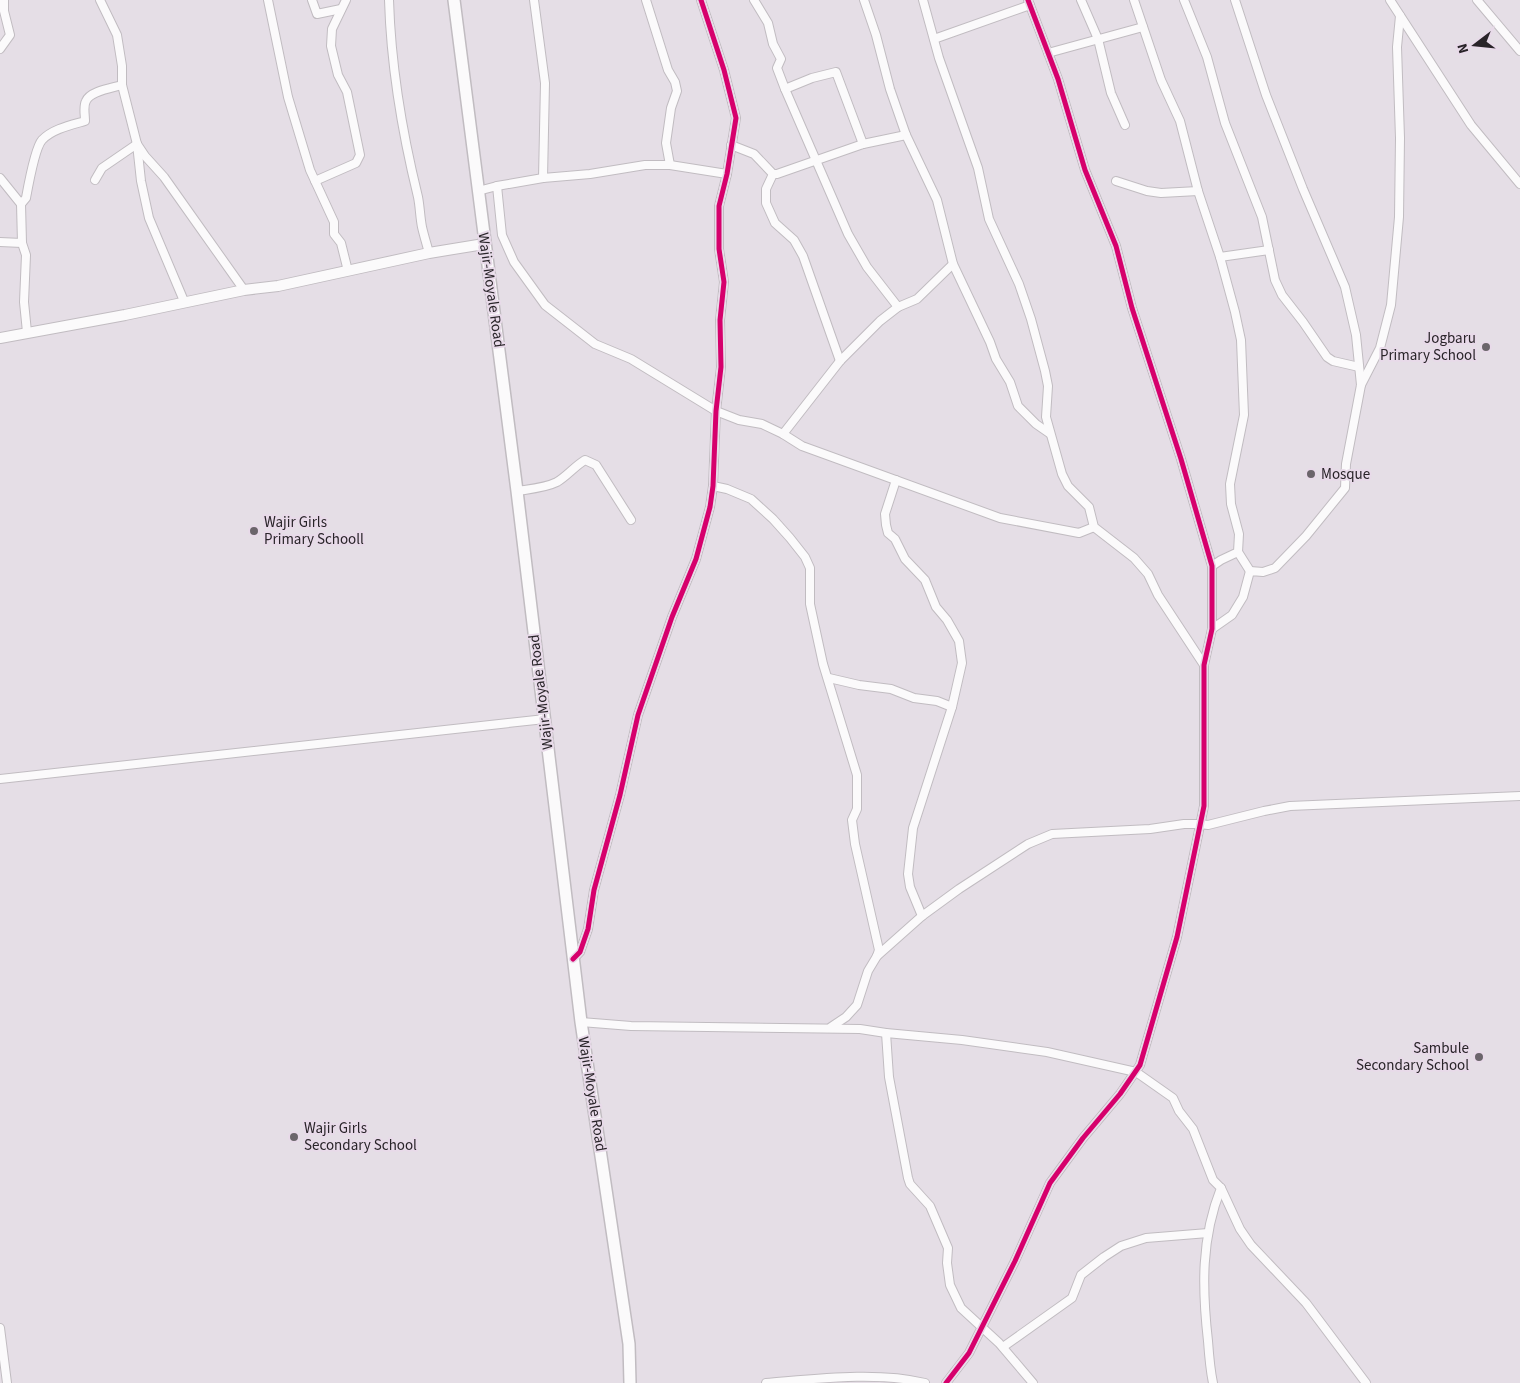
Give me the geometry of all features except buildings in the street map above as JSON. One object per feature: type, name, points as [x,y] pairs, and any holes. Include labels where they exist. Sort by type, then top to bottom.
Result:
[{"type":"main road","name":"Wajir-Moyale Road","points":[[454,0],[484,244],[518,491],[581,1022],[629,1344],[630,1383]]},
{"type":"street","points":[[0,50],[10,35],[4,11],[4,0]]},
{"type":"street","points":[[100,0],[117,35],[122,66],[122,85],[137,144],[141,181],[149,218],[184,301]]},
{"type":"street","points":[[268,0],[288,97],[310,170],[334,222],[334,234],[341,243],[348,271]]},
{"type":"street","points":[[312,0],[317,14],[341,9]]},
{"type":"street","points":[[315,181],[356,164],[360,155],[347,92],[338,75],[330,46],[332,29],[346,0]]},
{"type":"street","points":[[389,0],[392,50],[403,130],[429,253]]},
{"type":"street","points":[[534,0],[545,83],[543,178]]},
{"type":"street","points":[[646,0],[668,70],[675,82],[677,91],[671,108],[666,143],[670,165]]},
{"type":"street","points":[[573,959],[580,952],[588,929],[594,890],[620,795],[638,715],[672,617],[696,559],[710,507],[713,486],[716,411],[721,367],[720,320],[724,282],[719,249],[719,206],[727,174],[736,118],[724,70],[701,0]]},
{"type":"street","points":[[754,0],[768,23],[773,44],[781,59],[777,68],[848,234],[866,268],[898,307]]},
{"type":"street","points":[[864,0],[876,35],[890,89],[906,135],[937,200],[953,264],[990,342],[996,359],[1010,382],[1018,406],[1036,424],[1049,433]]},
{"type":"street","points":[[923,0],[939,58],[978,168],[989,218],[1016,275],[1031,320],[1048,386],[1046,417],[1049,433],[1062,474],[1068,486],[1089,507],[1094,527],[1134,558],[1148,574],[1158,594],[1204,665]]},
{"type":"street","points":[[1081,0],[1098,39],[1111,93],[1125,125]]},
{"type":"street","points":[[1134,0],[1161,80],[1180,122],[1198,191],[1236,312],[1241,340],[1244,415],[1230,484],[1231,504],[1239,534],[1238,552],[1250,571],[1243,597],[1232,616],[1212,629]]},
{"type":"street","points":[[1184,0],[1207,57],[1225,124],[1262,217],[1275,280],[1282,295],[1303,322],[1322,353],[1333,361],[1360,366]]},
{"type":"street","points":[[1235,0],[1281,135],[1323,238],[1345,286],[1353,315],[1361,384],[1346,464],[1345,488],[1306,536],[1275,568],[1263,572],[1250,571]]},
{"type":"street","points":[[1390,0],[1471,125],[1520,184]]},
{"type":"street","points":[[1477,0],[1520,52]]},
{"type":"street","points":[[934,39],[1029,2],[1058,79],[1085,170],[1116,246],[1132,308],[1181,459],[1212,566],[1212,629],[1204,665],[1204,806],[1177,937],[1140,1065],[1050,1183],[1037,1215],[969,1353],[946,1383]]},
{"type":"street","points":[[1361,384],[1380,348],[1391,305],[1399,217],[1400,138],[1397,46],[1400,16]]},
{"type":"street","points":[[1048,53],[1143,27]]},
{"type":"street","points":[[785,89],[812,78],[836,72],[863,144]]},
{"type":"street","points":[[21,204],[26,198],[37,149],[41,141],[53,132],[85,120],[84,106],[86,99],[93,94],[122,85]]},
{"type":"street","points":[[773,174],[863,144],[906,135]]},
{"type":"street","points":[[95,180],[102,168],[137,144]]},
{"type":"street","points":[[137,144],[164,177],[244,290]]},
{"type":"street","points":[[731,145],[754,154],[773,174]]},
{"type":"street","points":[[478,191],[543,178],[590,174],[645,165],[670,165],[727,174]]},
{"type":"street","points":[[773,174],[766,189],[766,203],[776,223],[794,240],[803,256],[840,361]]},
{"type":"street","points":[[0,178],[21,204],[22,243],[26,255],[24,302],[27,332]]},
{"type":"street","points":[[1116,182],[1161,193],[1198,191]]},
{"type":"street","points":[[497,186],[502,235],[514,262],[545,305],[595,344],[631,359],[716,411],[739,420],[762,424],[802,446],[1000,518],[1080,533],[1094,527]]},
{"type":"street","points":[[0,242],[22,243]]},
{"type":"street","points":[[0,338],[125,315],[184,301],[278,286],[429,253],[484,244]]},
{"type":"street","points":[[1220,257],[1269,250]]},
{"type":"street","points":[[783,434],[840,361],[880,321],[898,307],[918,299],[953,264]]},
{"type":"street","points":[[518,491],[538,488],[556,482],[585,460],[589,461],[596,465],[631,520]]},
{"type":"street","points":[[896,480],[885,514],[888,532],[895,540],[905,559],[925,580],[936,606],[959,641],[962,663],[952,707],[913,828],[908,874],[910,887],[922,916]]},
{"type":"street","points":[[713,486],[728,489],[751,499],[774,519],[805,557],[810,568],[810,604],[823,664],[829,678],[858,775],[857,809],[852,820],[855,844],[878,943],[878,956]]},
{"type":"street","points":[[1212,566],[1238,552]]},
{"type":"street","points":[[829,678],[859,685],[892,689],[914,698],[937,701],[952,707]]},
{"type":"street","points":[[0,779],[544,719]]},
{"type":"street","points":[[831,1027],[858,1005],[868,971],[878,956],[922,916],[959,889],[1028,844],[1052,834],[1150,829],[1184,824],[1212,825],[1290,806],[1520,796]]},
{"type":"street","points":[[581,1022],[630,1026],[860,1028],[886,1033],[962,1040],[1047,1052],[1136,1072],[1173,1098],[1179,1111],[1193,1130],[1214,1180],[1240,1228],[1251,1244],[1306,1304],[1366,1383]]},
{"type":"street","points":[[886,1033],[889,1077],[910,1184],[930,1206],[948,1248],[947,1263],[950,1285],[961,1308],[1003,1347],[1033,1383]]},
{"type":"street","points":[[1213,1383],[1204,1307],[1205,1257],[1212,1211],[1220,1188]]},
{"type":"street","points":[[1003,1347],[1072,1298],[1081,1275],[1121,1246],[1146,1238],[1208,1233]]},
{"type":"street","points":[[0,1328],[6,1383]]},
{"type":"street","points":[[766,1383],[861,1376],[914,1380],[925,1383]]},
{"type":"cycle path","points":[[573,959],[580,952],[588,929],[594,890],[620,795],[638,715],[672,617],[696,559],[710,507],[713,486],[716,411],[721,367],[720,320],[724,282],[719,249],[719,206],[727,174],[736,118],[724,70],[701,0]]},
{"type":"cycle path","points":[[946,1383],[969,1353],[1015,1261],[1050,1183],[1083,1138],[1120,1094],[1140,1065],[1177,937],[1204,806],[1204,665],[1212,629],[1212,566],[1181,459],[1132,308],[1116,246],[1085,170],[1058,79],[1028,0]]},
{"type":"place","name":"Jogbaru Primary School","points":[[1486,347]]},
{"type":"place","name":"Mosque","points":[[1311,474]]},
{"type":"place","name":"Wajir Girls Primary Schooll","points":[[254,531]]},
{"type":"place","name":"Sambule Secondary School","points":[[1479,1057]]},
{"type":"place","name":"Wajir Girls Secondary School","points":[[294,1137]]}]
